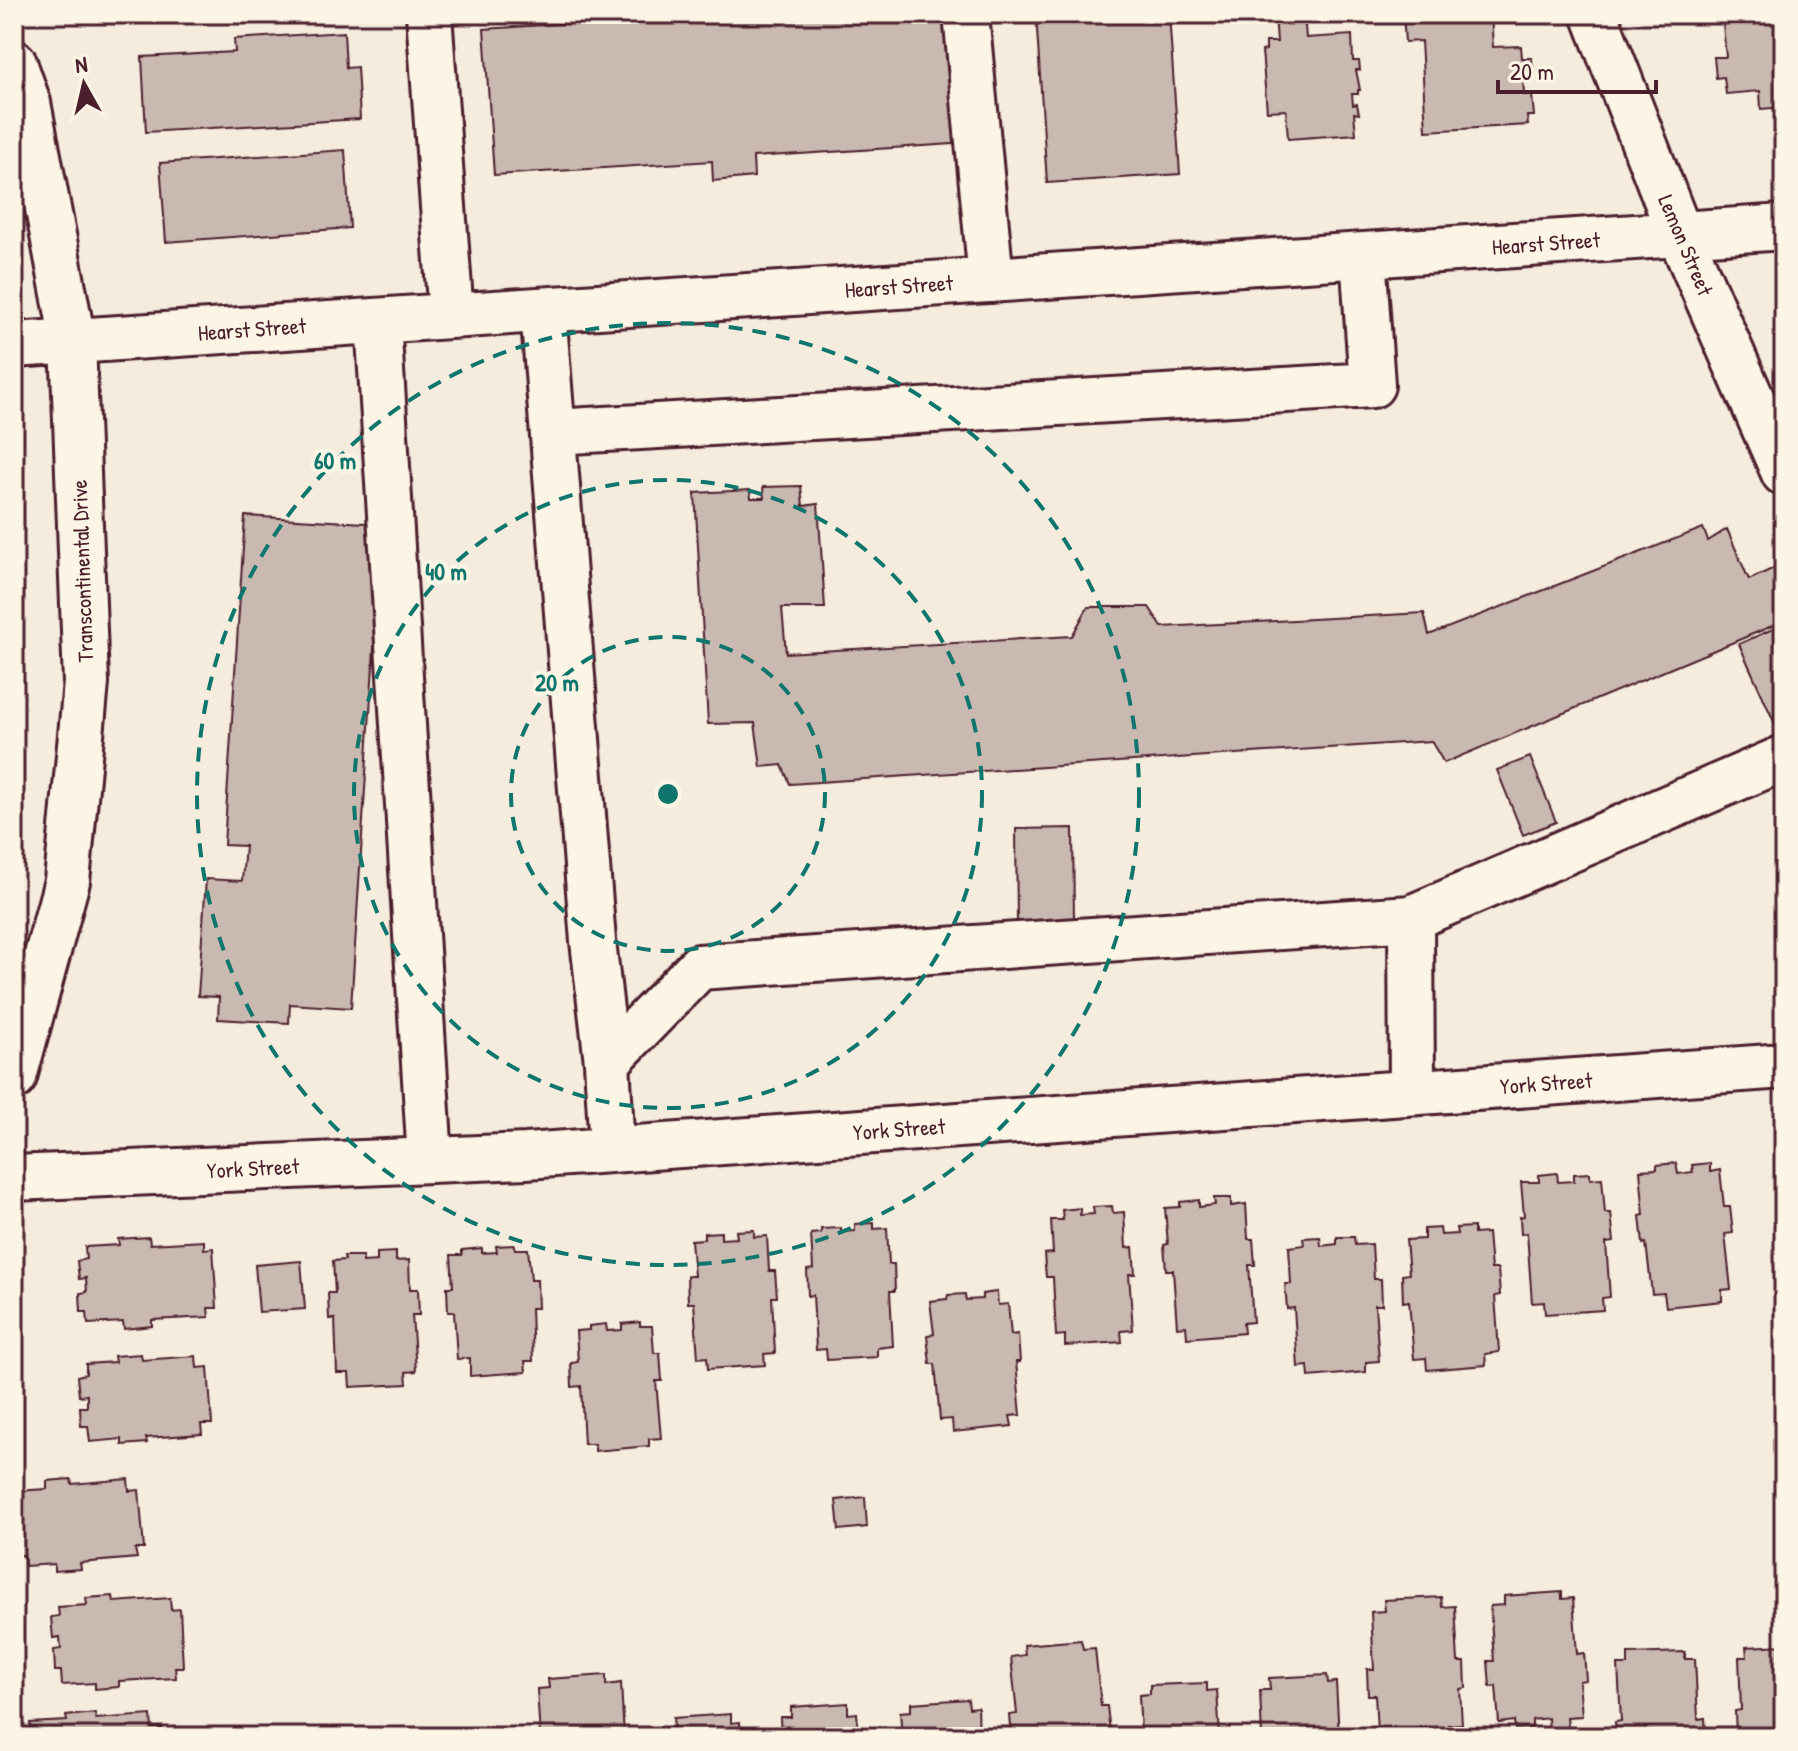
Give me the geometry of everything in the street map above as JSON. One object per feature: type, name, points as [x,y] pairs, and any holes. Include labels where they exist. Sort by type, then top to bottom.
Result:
[{"type":"street","points":[[429,14],[451,316]]},
{"type":"street","points":[[966,14],[991,280]]},
{"type":"street","name":"Lemon Street","points":[[1594,14],[1680,235],[1784,473]]},
{"type":"street","name":"Transcontinental Drive","points":[[14,63],[28,103],[73,341],[86,683],[67,881],[14,1077]]},
{"type":"street","name":"Hearst Street","points":[[14,345],[1784,227]]},
{"type":"street","points":[[553,432],[1372,385],[1363,255]]},
{"type":"street","points":[[543,310],[612,1150]]},
{"type":"street","points":[[378,321],[430,1160]]},
{"type":"street","points":[[607,1062],[699,967],[1411,918],[1784,758]]},
{"type":"street","points":[[1411,918],[1412,1092]]},
{"type":"street","name":"York Street","points":[[14,1178],[612,1150],[1784,1066]]},
{"type":"building","points":[[706,14],[959,14],[968,143],[753,157],[754,177],[713,181],[712,161],[494,175],[484,29]]},
{"type":"building","points":[[1036,14],[1169,14],[1180,174],[1047,183]]},
{"type":"building","points":[[1275,14],[1304,14],[1306,38],[1352,35],[1353,61],[1359,61],[1360,70],[1356,70],[1360,90],[1358,94],[1352,94],[1353,105],[1357,104],[1359,114],[1354,113],[1356,134],[1288,139],[1286,110],[1267,111],[1262,51],[1266,50],[1266,42],[1277,42]]},
{"type":"building","points":[[1403,14],[1491,14],[1493,47],[1521,46],[1522,58],[1532,58],[1533,76],[1523,76],[1524,95],[1532,95],[1534,116],[1527,116],[1528,125],[1426,131],[1421,41],[1405,42]]},
{"type":"building","points":[[1722,14],[1784,14],[1784,107],[1761,109],[1760,91],[1726,94],[1724,77],[1716,78],[1714,57],[1726,57]]},
{"type":"building","points":[[344,32],[346,68],[357,67],[360,119],[146,132],[142,57],[235,52],[234,39]]},
{"type":"building","points":[[345,150],[350,228],[166,242],[160,163]]},
{"type":"building","points":[[801,486],[803,506],[818,504],[825,608],[782,608],[786,653],[1072,636],[1088,607],[1149,607],[1162,627],[1424,613],[1429,635],[1703,528],[1708,541],[1727,529],[1749,580],[1774,568],[1784,598],[1784,621],[1444,763],[1431,741],[790,784],[782,765],[761,767],[755,723],[708,724],[695,493],[750,490],[751,498],[764,498],[763,487]]},
{"type":"building","points":[[245,516],[382,524],[351,1008],[290,1004],[289,1023],[218,1019],[219,997],[198,996],[206,879],[242,881],[245,846],[224,845]]},
{"type":"building","points":[[1784,624],[1784,736],[1781,737],[1739,644]]},
{"type":"building","points":[[1530,757],[1556,822],[1523,835],[1497,770]]},
{"type":"building","points":[[1073,828],[1074,921],[1017,922],[1016,829]]},
{"type":"building","points":[[1676,1163],[1678,1174],[1693,1172],[1692,1165],[1710,1163],[1710,1172],[1720,1170],[1724,1207],[1730,1207],[1733,1233],[1725,1234],[1731,1289],[1722,1290],[1722,1301],[1666,1307],[1664,1293],[1652,1294],[1640,1216],[1644,1215],[1640,1170]]},
{"type":"building","points":[[1557,1173],[1558,1182],[1574,1181],[1574,1174],[1590,1173],[1590,1179],[1602,1178],[1605,1213],[1611,1213],[1614,1242],[1606,1243],[1610,1297],[1602,1298],[1603,1310],[1545,1314],[1544,1302],[1532,1303],[1527,1233],[1521,1234],[1520,1217],[1524,1216],[1521,1182],[1539,1182],[1539,1175]]},
{"type":"building","points":[[1214,1198],[1231,1198],[1231,1206],[1246,1204],[1248,1239],[1253,1239],[1255,1265],[1249,1265],[1253,1322],[1243,1323],[1244,1333],[1187,1338],[1186,1326],[1177,1327],[1173,1270],[1166,1270],[1164,1245],[1168,1244],[1165,1208],[1180,1207],[1180,1202],[1199,1200],[1199,1207],[1215,1205]]},
{"type":"building","points":[[1112,1206],[1113,1213],[1124,1212],[1126,1248],[1133,1247],[1135,1274],[1129,1274],[1133,1330],[1121,1331],[1122,1342],[1065,1346],[1065,1335],[1056,1336],[1053,1277],[1046,1277],[1044,1254],[1053,1253],[1051,1220],[1063,1220],[1062,1210],[1080,1208],[1080,1215],[1094,1214],[1093,1207]]},
{"type":"building","points":[[874,1223],[874,1229],[887,1228],[889,1264],[894,1264],[895,1291],[890,1291],[893,1346],[877,1348],[877,1357],[827,1360],[826,1349],[816,1350],[813,1295],[808,1296],[807,1270],[813,1269],[811,1234],[821,1233],[821,1229],[855,1231],[855,1224]]},
{"type":"building","points":[[1474,1227],[1474,1234],[1488,1233],[1491,1269],[1498,1269],[1500,1295],[1495,1296],[1499,1352],[1485,1354],[1486,1365],[1427,1370],[1426,1358],[1414,1359],[1409,1301],[1403,1302],[1402,1275],[1409,1274],[1406,1240],[1424,1239],[1424,1229],[1440,1228],[1441,1235],[1457,1234],[1456,1228]]},
{"type":"building","points":[[754,1230],[754,1237],[767,1236],[769,1271],[775,1271],[777,1297],[772,1297],[775,1353],[764,1354],[765,1365],[708,1369],[707,1357],[698,1358],[694,1303],[688,1303],[687,1276],[694,1276],[691,1240],[704,1239],[704,1233],[721,1232],[721,1239],[737,1238],[736,1231]]},
{"type":"building","points":[[149,1237],[150,1244],[204,1241],[204,1249],[213,1248],[217,1308],[208,1308],[209,1317],[152,1320],[152,1326],[124,1329],[123,1322],[88,1324],[87,1312],[81,1312],[80,1293],[87,1292],[86,1278],[79,1279],[77,1261],[86,1259],[85,1247],[119,1245],[118,1239]]},
{"type":"building","points":[[1320,1237],[1321,1246],[1337,1244],[1337,1237],[1354,1237],[1355,1245],[1372,1244],[1374,1279],[1381,1279],[1382,1305],[1375,1305],[1379,1361],[1366,1362],[1366,1372],[1309,1377],[1308,1366],[1298,1367],[1294,1308],[1287,1309],[1285,1284],[1291,1284],[1289,1247],[1304,1245],[1303,1238]]},
{"type":"building","points":[[514,1245],[515,1249],[528,1249],[531,1280],[537,1280],[538,1308],[531,1308],[533,1361],[525,1361],[526,1372],[470,1376],[470,1358],[457,1359],[454,1312],[448,1312],[447,1287],[453,1287],[451,1255],[462,1255],[462,1250],[482,1248],[482,1253],[497,1252],[496,1246]]},
{"type":"building","points":[[396,1252],[396,1261],[409,1260],[410,1289],[418,1289],[419,1315],[412,1315],[416,1371],[406,1372],[407,1384],[350,1387],[349,1373],[337,1373],[335,1319],[329,1319],[328,1293],[335,1293],[333,1261],[345,1260],[344,1256],[363,1256],[363,1262],[377,1261],[377,1253]]},
{"type":"building","points":[[301,1261],[305,1309],[259,1312],[255,1265]]},
{"type":"building","points":[[997,1292],[998,1305],[1008,1304],[1011,1335],[1018,1334],[1020,1362],[1016,1362],[1021,1415],[1010,1416],[1012,1426],[953,1432],[952,1419],[940,1420],[935,1364],[930,1364],[927,1335],[934,1334],[930,1301],[965,1294],[966,1300],[982,1299],[982,1294]]},
{"type":"building","points":[[640,1322],[640,1326],[652,1326],[654,1353],[660,1353],[662,1381],[656,1381],[661,1438],[649,1439],[649,1446],[595,1451],[595,1444],[584,1444],[581,1386],[572,1387],[571,1363],[578,1362],[576,1331],[606,1324],[607,1331],[622,1330],[622,1324]]},
{"type":"building","points":[[141,1354],[142,1360],[196,1356],[197,1368],[208,1367],[212,1424],[201,1424],[202,1434],[146,1438],[147,1443],[122,1445],[122,1439],[90,1442],[88,1426],[81,1426],[80,1407],[87,1407],[87,1395],[79,1396],[77,1376],[86,1374],[86,1364],[115,1362],[114,1356]]},
{"type":"building","points":[[71,1479],[72,1484],[128,1479],[129,1491],[139,1490],[144,1549],[135,1549],[137,1558],[80,1563],[81,1569],[54,1571],[54,1564],[25,1566],[24,1555],[16,1556],[15,1535],[21,1534],[20,1521],[14,1522],[16,1491],[47,1489],[47,1481]]},
{"type":"building","points":[[865,1497],[867,1527],[839,1530],[836,1500]]},
{"type":"building","points":[[1562,1592],[1562,1599],[1573,1598],[1577,1654],[1584,1653],[1586,1680],[1579,1681],[1582,1716],[1567,1717],[1568,1728],[1549,1730],[1548,1718],[1532,1720],[1532,1728],[1515,1729],[1514,1721],[1499,1723],[1496,1686],[1490,1687],[1488,1661],[1494,1661],[1490,1606],[1504,1605],[1504,1596]]},
{"type":"building","points":[[113,1596],[114,1602],[170,1598],[171,1610],[180,1609],[183,1667],[175,1667],[176,1678],[119,1681],[119,1687],[95,1689],[95,1683],[62,1685],[61,1671],[55,1671],[54,1650],[61,1649],[60,1637],[53,1638],[51,1617],[59,1616],[58,1607],[87,1605],[86,1598]]},
{"type":"building","points":[[1441,1597],[1442,1607],[1455,1606],[1458,1662],[1465,1662],[1466,1688],[1460,1689],[1462,1724],[1448,1725],[1449,1735],[1429,1737],[1429,1728],[1413,1729],[1413,1737],[1396,1737],[1396,1731],[1377,1732],[1375,1695],[1368,1695],[1367,1669],[1374,1669],[1371,1612],[1385,1611],[1384,1600]]},
{"type":"building","points":[[1081,1640],[1083,1649],[1095,1648],[1101,1706],[1107,1706],[1110,1732],[1102,1733],[1103,1737],[1011,1737],[1009,1715],[1017,1714],[1011,1657],[1025,1655],[1024,1645]]},
{"type":"building","points":[[1784,1645],[1784,1737],[1736,1737],[1735,1711],[1741,1710],[1739,1657],[1747,1657],[1746,1647]]},
{"type":"building","points":[[1685,1652],[1685,1659],[1695,1659],[1698,1719],[1705,1718],[1706,1737],[1616,1737],[1615,1722],[1621,1721],[1618,1665],[1628,1665],[1628,1654]]},
{"type":"building","points":[[606,1675],[606,1685],[621,1683],[624,1737],[540,1737],[537,1689],[549,1688],[548,1679]]},
{"type":"building","points":[[1327,1675],[1328,1683],[1336,1682],[1339,1737],[1262,1737],[1260,1690],[1270,1690],[1269,1678]]},
{"type":"building","points":[[1207,1683],[1207,1691],[1217,1690],[1220,1737],[1141,1737],[1139,1695],[1150,1694],[1150,1685]]},
{"type":"building","points":[[968,1699],[969,1708],[978,1707],[979,1737],[902,1737],[900,1712],[911,1711],[911,1703]]},
{"type":"building","points":[[848,1703],[848,1714],[857,1713],[859,1737],[781,1737],[780,1717],[791,1717],[791,1707]]},
{"type":"building","points":[[95,1713],[96,1719],[151,1715],[152,1728],[162,1728],[162,1737],[31,1737],[30,1723],[67,1721],[66,1716]]},
{"type":"building","points":[[731,1714],[731,1723],[740,1722],[741,1737],[664,1737],[663,1728],[674,1727],[673,1718]]}]
